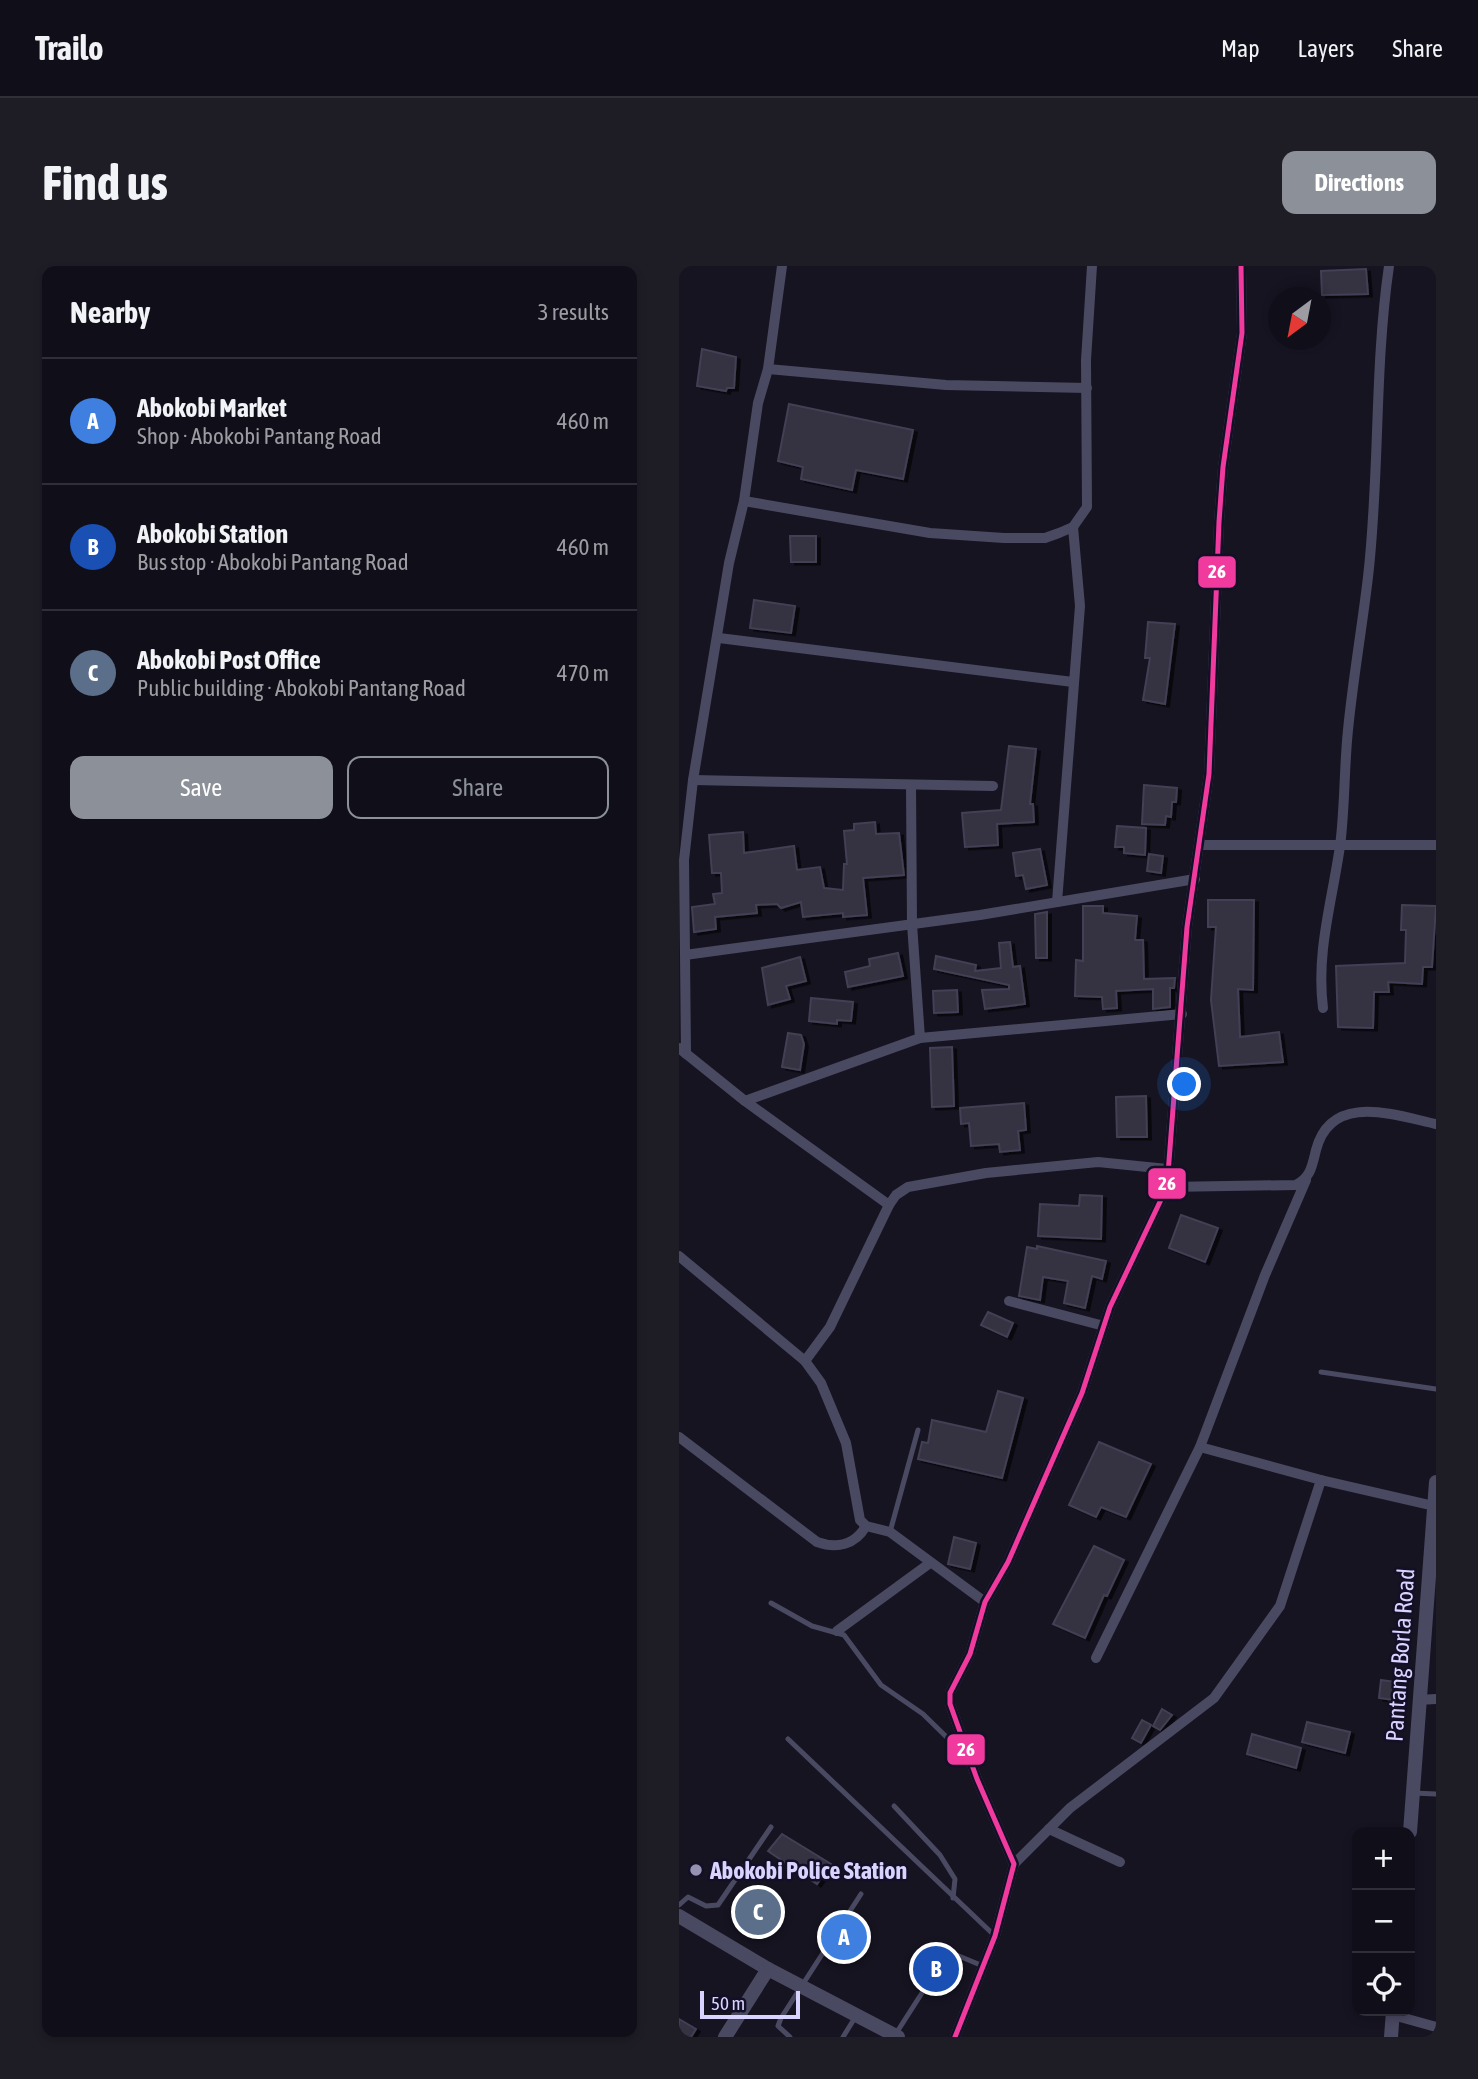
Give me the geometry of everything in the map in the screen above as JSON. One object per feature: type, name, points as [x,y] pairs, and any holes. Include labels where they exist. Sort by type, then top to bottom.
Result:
[{"type":"street","points":[[782,266],[768,369],[758,403],[744,501],[729,563],[719,638],[692,780],[684,860],[683,1051],[745,1101],[889,1205]]},
{"type":"street","points":[[744,501],[930,533],[1045,538],[1073,527],[1087,507],[1087,388],[1092,266]]},
{"type":"street","points":[[1014,1864],[969,1759],[950,1704],[950,1693],[965,1667],[985,1602],[1008,1562],[1077,1405],[1104,1326],[1167,1187],[1187,927],[1201,845],[1212,722],[1223,467],[1242,333],[1241,266]]},
{"type":"street","points":[[1323,1008],[1320,979],[1322,941],[1340,845],[1348,730],[1373,521],[1380,394],[1378,360],[1389,266]]},
{"type":"street","points":[[768,369],[946,385],[1087,388]]},
{"type":"street","points":[[1057,902],[1080,597],[1073,527]]},
{"type":"street","points":[[719,638],[1073,682]]},
{"type":"street","points":[[692,780],[993,786]]},
{"type":"street","points":[[911,785],[912,924],[920,1038]]},
{"type":"street","points":[[1201,845],[1436,845]]},
{"type":"street","points":[[685,955],[912,924],[1195,879]]},
{"type":"street","points":[[745,1101],[920,1038],[1182,1014]]},
{"type":"street","points":[[1096,1658],[1200,1447],[1265,1275],[1306,1180],[1320,1135],[1340,1116],[1370,1110],[1436,1124]]},
{"type":"street","points":[[805,1361],[830,1327],[889,1205],[896,1195],[908,1187],[986,1173],[1098,1162],[1167,1169]]},
{"type":"street","points":[[1167,1187],[1296,1185],[1306,1180]]},
{"type":"street","points":[[679,1256],[805,1361],[821,1382],[846,1443],[856,1510],[866,1526],[890,1532],[985,1602]]},
{"type":"street","points":[[1009,1301],[1104,1326]]},
{"type":"street","points":[[679,1437],[817,1542],[835,1546],[853,1542],[866,1526]]},
{"type":"street","points":[[1200,1447],[1321,1480],[1434,1506]]},
{"type":"street","points":[[955,2037],[995,1936],[1014,1864],[1070,1808],[1214,1698],[1280,1606],[1321,1480]]},
{"type":"street","name":"Pantang Borla Road","points":[[1410,1827],[1418,1700],[1432,1580],[1436,1482]]},
{"type":"street","points":[[837,1631],[930,1563]]},
{"type":"street","points":[[1418,1700],[1436,1699]]},
{"type":"street","points":[[1049,1829],[1120,1862]]},
{"type":"street","points":[[679,1916],[768,1969],[856,2015],[872,2031],[897,2036]]},
{"type":"street","points":[[725,2037],[768,1969]]},
{"type":"street","points":[[1391,2037],[1393,2016]]},
{"type":"street","points":[[1402,2016],[1436,2028]]},
{"type":"lane","points":[[1321,1372],[1436,1389]]},
{"type":"lane","points":[[890,1532],[918,1430]]},
{"type":"lane","points":[[771,1603],[818,1629],[829,1633],[837,1631],[845,1635],[881,1685],[923,1714],[969,1759]]},
{"type":"lane","points":[[788,1739],[995,1936]]},
{"type":"lane","points":[[1413,1793],[1436,1794]]},
{"type":"lane","points":[[894,1806],[940,1855],[955,1879],[953,1898]]},
{"type":"lane","points":[[679,1905],[688,1896],[706,1906],[718,1905],[771,1827]]},
{"type":"lane","points":[[790,2037],[778,2026],[799,1985],[861,1894]]},
{"type":"lane","points":[[897,2036],[945,1956],[954,1954],[983,1966]]},
{"type":"lane","points":[[843,2037],[856,2015]]},
{"type":"building","points":[[1366,269],[1368,294],[1331,295],[1331,287],[1322,287],[1321,271]]},
{"type":"building","points":[[702,349],[736,357],[734,388],[727,388],[726,391],[697,386]]},
{"type":"building","points":[[789,404],[913,430],[903,479],[856,470],[852,490],[801,479],[803,467],[778,461]]},
{"type":"building","points":[[790,536],[816,536],[816,562],[791,562]]},
{"type":"building","points":[[754,600],[795,606],[791,633],[750,628]]},
{"type":"building","points":[[1148,622],[1175,624],[1165,704],[1143,700],[1150,658],[1145,658]]},
{"type":"building","points":[[1009,746],[1036,749],[1030,804],[1033,804],[1034,822],[997,824],[998,845],[965,847],[962,813],[1001,810]]},
{"type":"building","points":[[1144,785],[1177,788],[1176,802],[1172,802],[1171,817],[1166,816],[1165,825],[1142,824]]},
{"type":"building","points":[[875,822],[876,834],[899,833],[904,875],[863,878],[867,915],[843,917],[843,913],[803,917],[801,902],[781,908],[777,904],[756,905],[757,913],[715,917],[716,929],[694,932],[692,907],[715,904],[713,894],[722,893],[721,873],[712,873],[709,835],[743,832],[744,853],[794,846],[797,870],[820,867],[824,888],[843,890],[844,864],[847,864],[844,831],[854,830],[854,824]]},
{"type":"building","points":[[1117,826],[1146,828],[1145,855],[1124,853],[1124,847],[1115,847]]},
{"type":"building","points":[[1040,849],[1047,885],[1026,889],[1023,875],[1016,876],[1013,853]]},
{"type":"building","points":[[1149,854],[1163,856],[1161,873],[1147,871]]},
{"type":"building","points":[[1208,900],[1254,900],[1253,990],[1238,989],[1240,1037],[1279,1032],[1283,1062],[1219,1066],[1211,1000],[1216,927],[1208,927]]},
{"type":"building","points":[[1402,905],[1436,906],[1432,967],[1423,967],[1422,984],[1388,982],[1389,992],[1374,992],[1373,1028],[1338,1027],[1336,966],[1405,963],[1406,930],[1401,930]]},
{"type":"building","points":[[1083,906],[1103,906],[1103,913],[1137,916],[1135,940],[1143,940],[1144,979],[1175,978],[1174,988],[1170,988],[1170,1007],[1153,1009],[1153,989],[1116,991],[1117,1008],[1103,1009],[1102,997],[1075,996],[1076,960],[1083,961]]},
{"type":"building","points":[[1047,912],[1047,958],[1036,958],[1035,914]]},
{"type":"building","points":[[1010,942],[1013,967],[1020,966],[1025,1004],[985,1009],[982,990],[1009,989],[1009,985],[934,969],[936,956],[976,965],[975,971],[1001,968],[999,943]]},
{"type":"building","points":[[898,953],[903,976],[848,987],[845,972],[870,966],[869,959]]},
{"type":"building","points":[[800,957],[806,981],[786,986],[790,999],[768,1005],[762,968]]},
{"type":"building","points":[[957,990],[958,1012],[934,1013],[933,991]]},
{"type":"building","points":[[811,998],[853,1002],[851,1021],[837,1020],[837,1024],[809,1021]]},
{"type":"building","points":[[788,1033],[801,1035],[804,1044],[800,1070],[782,1067]]},
{"type":"building","points":[[952,1047],[954,1106],[932,1107],[930,1048]]},
{"type":"building","points":[[1146,1096],[1147,1137],[1117,1137],[1116,1097]]},
{"type":"building","points":[[1024,1103],[1026,1130],[1018,1131],[1020,1150],[1000,1152],[999,1144],[971,1146],[969,1123],[961,1124],[960,1108]]},
{"type":"building","points":[[1080,1195],[1102,1196],[1101,1239],[1038,1236],[1040,1204],[1079,1206]]},
{"type":"building","points":[[1181,1215],[1218,1228],[1205,1262],[1169,1248]]},
{"type":"building","points":[[1037,1246],[1106,1261],[1102,1279],[1092,1276],[1085,1308],[1064,1303],[1068,1281],[1043,1277],[1040,1300],[1019,1296],[1027,1247],[1037,1249]]},
{"type":"building","points":[[988,1312],[1013,1323],[1007,1337],[981,1325]]},
{"type":"building","points":[[998,1391],[1023,1398],[1002,1478],[918,1459],[922,1442],[928,1443],[932,1420],[986,1432]]},
{"type":"building","points":[[1099,1442],[1151,1464],[1126,1517],[1101,1507],[1096,1517],[1069,1505]]},
{"type":"building","points":[[954,1537],[976,1543],[970,1569],[948,1564]]},
{"type":"building","points":[[1094,1546],[1124,1560],[1107,1596],[1104,1595],[1085,1638],[1053,1624]]},
{"type":"building","points":[[1381,1680],[1396,1682],[1394,1700],[1379,1698]]},
{"type":"building","points":[[1162,1709],[1172,1715],[1160,1730],[1153,1726]]},
{"type":"building","points":[[1142,1720],[1151,1725],[1141,1743],[1132,1738]]},
{"type":"building","points":[[1307,1722],[1350,1732],[1345,1753],[1302,1742]]},
{"type":"building","points":[[1252,1734],[1301,1748],[1296,1768],[1247,1754]]},
{"type":"building","points":[[782,1834],[831,1864],[817,1884],[768,1851]]},
{"type":"building","points":[[679,2019],[696,2029],[691,2037],[679,2037]]},
{"type":"transit line","name":"26","points":[[955,2037],[995,1936],[1014,1864],[977,1779],[950,1704],[950,1693],[970,1654],[985,1602],[1008,1562],[1082,1393],[1110,1307],[1167,1187],[1187,927],[1209,774],[1219,522],[1223,467],[1242,333],[1241,266]]},
{"type":"place","name":"Abokobi Police Station","points":[[696,1870]]},
{"type":"place","name":"Abokobi Post Office","points":[[758,1912]]},
{"type":"place","name":"Abokobi Market","points":[[844,1937]]},
{"type":"place","name":"Abokobi Station","points":[[936,1969]]}]
